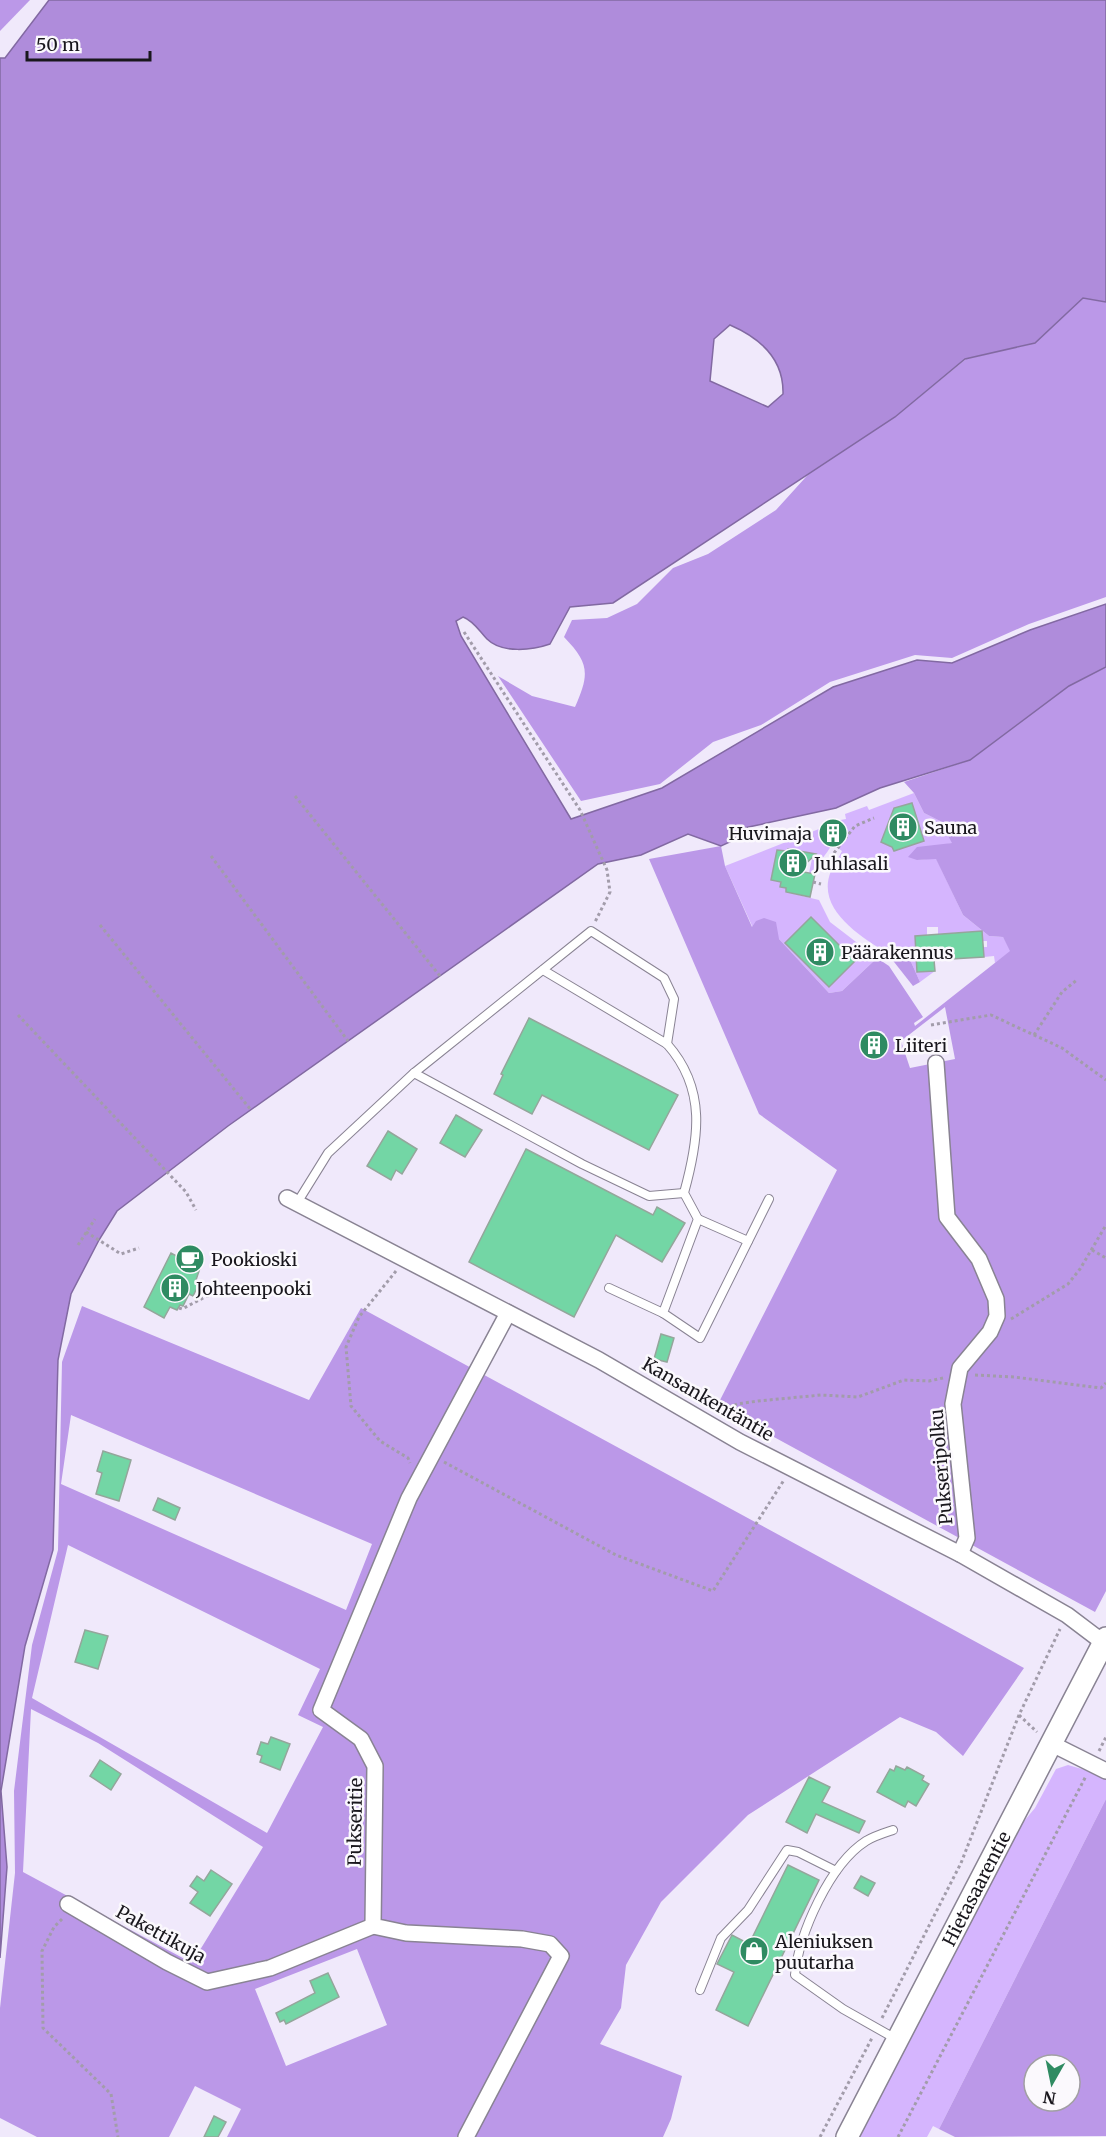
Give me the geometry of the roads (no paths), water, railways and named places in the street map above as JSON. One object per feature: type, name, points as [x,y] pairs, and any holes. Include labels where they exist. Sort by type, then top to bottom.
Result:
[{"type":"street","name":"Pukseripolku","points":[[936,1063],[947,1217],[979,1259],[996,1299],[997,1316],[990,1332],[960,1368],[953,1404],[967,1538],[960,1554]]},
{"type":"street","name":"Kansankentäntie","points":[[292,1201],[599,1360],[792,1468],[960,1554],[1067,1615],[1105,1641]]},
{"type":"street","name":"Pukseritie","points":[[373,1926],[375,1766],[361,1739],[321,1710],[417,1484],[508,1313]]},
{"type":"street","name":"Hietasaarentie","points":[[847,2137],[1105,1641]]},
{"type":"street","points":[[1050,1743],[1099,1767]]},
{"type":"street","name":"Pakettikuja","points":[[71,1905],[167,1962],[207,1982],[270,1968],[373,1926]]},
{"type":"street","points":[[373,1926],[406,1933],[522,1939],[550,1944],[561,1956],[466,2137]]},
{"type":"lane","points":[[292,1201],[328,1153],[414,1073],[591,931],[664,978],[674,999],[667,1044]]},
{"type":"lane","points":[[543,970],[667,1044],[681,1060],[693,1092],[697,1114],[696,1152],[684,1193],[698,1220],[748,1241]]},
{"type":"lane","points":[[414,1073],[582,1164],[649,1196],[684,1193]]},
{"type":"lane","points":[[609,1288],[663,1313],[700,1338],[769,1199]]},
{"type":"lane","points":[[663,1313],[698,1220]]},
{"type":"lane","points":[[892,1830],[866,1841],[836,1871],[804,1933],[797,1955],[795,1975],[843,2009],[897,2039]]},
{"type":"lane","points":[[700,1990],[721,1938],[748,1910],[787,1850],[798,1852],[836,1871]]},
{"type":"place","name":"Sauna","points":[[903,827]]},
{"type":"place","name":"Huvimaja","points":[[833,833]]},
{"type":"place","name":"Juhlasali","points":[[793,863]]},
{"type":"place","name":"Päärakennus","points":[[820,952]]},
{"type":"place","name":"Liiteri","points":[[874,1045]]},
{"type":"place","name":"Pookioski","points":[[190,1259]]},
{"type":"place","name":"Johteenpooki","points":[[175,1288]]},
{"type":"place","name":"Aleniuksen puutarha","points":[[754,1951]]}]
